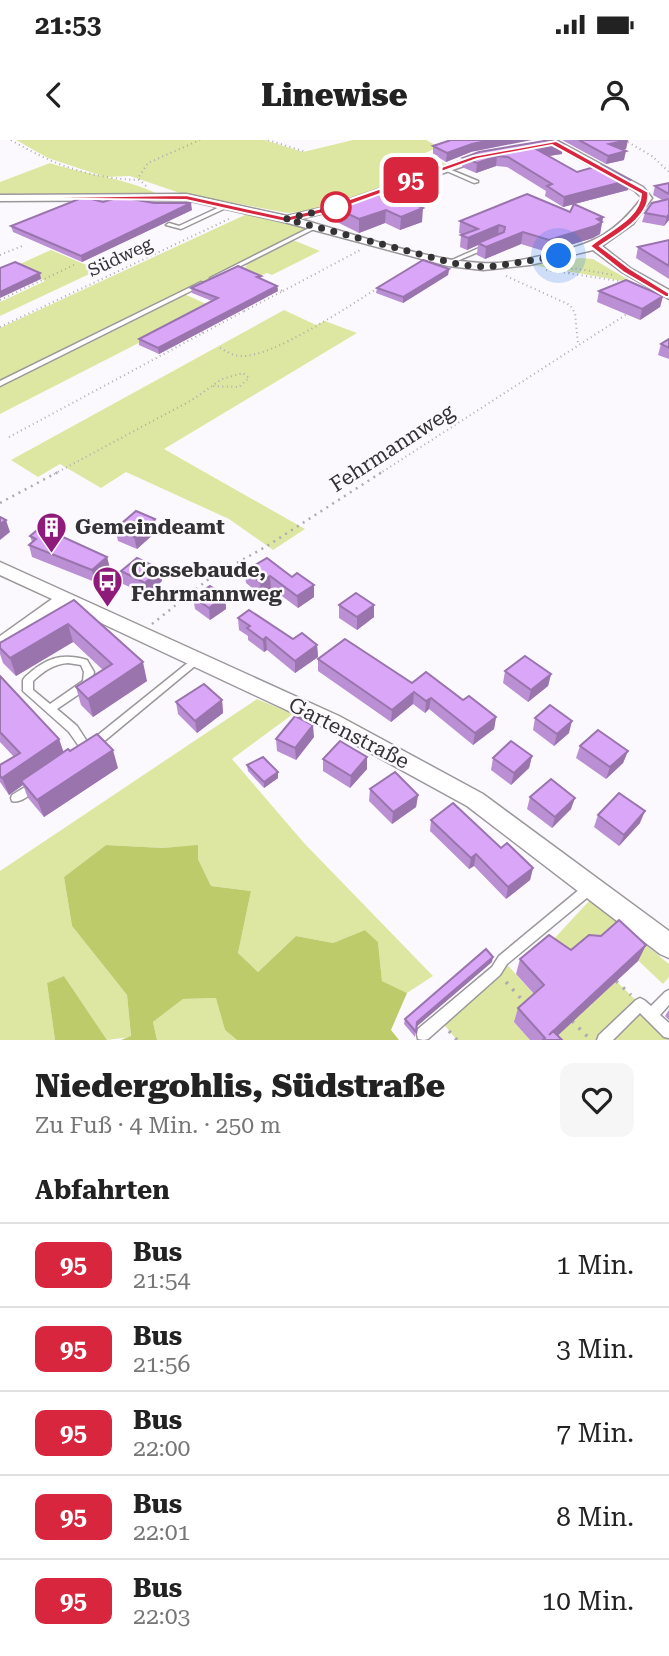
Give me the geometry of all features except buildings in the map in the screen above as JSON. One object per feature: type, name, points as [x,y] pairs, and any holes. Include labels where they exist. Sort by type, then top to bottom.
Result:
[{"type":"street","points":[[0,198],[159,202],[186,197],[286,219],[448,262],[483,267],[530,262],[595,246],[629,222],[648,198],[639,189],[548,143]]},
{"type":"street","points":[[286,219],[333,208],[444,168],[502,152]]},
{"type":"street","points":[[595,246],[626,270],[669,295]]},
{"type":"street","name":"Gartenstraße","points":[[0,568],[332,722],[475,800],[669,946]]},
{"type":"street","points":[[0,645],[68,598]]},
{"type":"lane","points":[[444,168],[477,182]]},
{"type":"lane","points":[[388,188],[416,201]]},
{"type":"lane","points":[[169,225],[179,228],[226,206]]},
{"type":"lane","points":[[0,384],[315,227]]},
{"type":"lane","points":[[448,262],[493,244]]},
{"type":"lane","points":[[51,708],[89,683],[89,672],[84,662],[71,658],[54,660],[28,680],[28,691],[73,729],[87,749]]},
{"type":"lane","points":[[77,756],[198,659]]},
{"type":"lane","points":[[16,798],[47,777]]},
{"type":"lane","points":[[423,1034],[496,971],[503,960],[592,887]]},
{"type":"lane","points":[[651,1015],[669,996]]},
{"type":"lane","points":[[604,1040],[640,1004],[669,1032]]},
{"type":"path","points":[[11,140],[42,158],[76,170],[112,180],[139,180],[150,188]]},
{"type":"path","points":[[139,180],[139,172],[148,163],[200,140]]},
{"type":"path","points":[[268,140],[306,152]]},
{"type":"path","points":[[624,140],[652,156],[669,172]]},
{"type":"path","name":"Südweg","points":[[0,327],[251,211]]},
{"type":"path","points":[[9,436],[373,242]]},
{"type":"path","points":[[0,256],[22,246]]},
{"type":"path","points":[[0,300],[74,265]]},
{"type":"path","points":[[483,267],[570,304],[575,313],[578,344]]},
{"type":"path","points":[[569,273],[573,268],[604,275],[626,270]]},
{"type":"path","points":[[545,270],[649,284]]},
{"type":"path","points":[[272,286],[283,291]]},
{"type":"path","points":[[220,348],[244,357],[297,334],[381,287]]},
{"type":"path","points":[[233,307],[244,311]]},
{"type":"path","name":"Fehrmannweg","points":[[141,632],[210,578],[267,546],[631,312]]},
{"type":"path","points":[[192,328],[203,333]]},
{"type":"path","points":[[0,503],[192,400],[212,386],[236,373],[249,378],[249,381],[239,387],[212,386]]},
{"type":"path","points":[[496,971],[530,1008]]},
{"type":"path","points":[[617,981],[640,1004]]},
{"type":"path","points":[[572,1021],[591,1040]]},
{"type":"green space","points":[[16,140],[265,140],[303,152],[353,140],[426,140],[439,147],[423,154],[446,164],[318,209],[288,213],[180,193],[130,176],[105,177],[48,158]]},
{"type":"green space","points":[[50,163],[134,185],[160,195],[0,195],[0,182]]},
{"type":"green space","points":[[247,214],[307,229],[293,240],[320,251],[272,275],[267,273],[257,277],[242,270],[247,265],[244,264],[184,294],[211,306],[0,414],[0,328]]},
{"type":"green space","points":[[51,250],[98,270],[0,316],[0,302],[45,281],[15,266]]},
{"type":"green space","points":[[581,258],[593,259],[634,283],[532,265]]},
{"type":"green space","points":[[284,310],[316,325],[325,321],[357,333],[164,449],[305,529],[273,550],[229,519],[126,472],[101,488],[60,464],[38,477],[11,460]]},
{"type":"green space","points":[[257,699],[293,714],[232,759],[304,843],[433,976],[407,993],[382,981],[378,942],[365,930],[333,943],[296,936],[258,972],[238,953],[251,891],[211,886],[198,859],[198,846],[163,848],[106,845],[64,877],[72,926],[127,995],[131,1037],[107,1040],[64,976],[47,983],[55,1040],[0,1040],[0,871]]},
{"type":"green space","points":[[106,845],[163,848],[198,845],[198,859],[211,886],[251,891],[238,953],[258,972],[296,936],[333,943],[365,930],[378,942],[382,981],[407,993],[391,1030],[399,1040],[237,1040],[225,1030],[216,998],[183,999],[153,1022],[157,1040],[121,1040],[131,1036],[127,995],[72,926],[64,877]]},
{"type":"green space","points":[[590,900],[669,964],[669,977],[663,984],[612,936],[570,962],[552,941]]},
{"type":"green space","points":[[503,960],[539,1000],[514,1022],[530,1040],[457,1040],[440,1020]]},
{"type":"green space","points":[[64,976],[107,1040],[55,1040],[47,983]]},
{"type":"green space","points":[[616,981],[669,1032],[669,1040],[552,1040]]},
{"type":"green space","points":[[217,998],[225,1030],[237,1040],[157,1040],[153,1022],[183,999]]},
{"type":"bus line","name":"95","points":[[0,198],[186,197],[286,219],[333,208],[475,157],[553,143],[645,193],[648,198],[645,204],[629,222],[595,246],[626,270],[669,295]]},
{"type":"place","name":"Gemeindeamt","points":[[52,554]]},
{"type":"place","name":"Cossebaude, Fehrmannweg","points":[[108,609]]},
{"type":"route","points":[[336,207],[286,219],[461,265],[489,267],[559,256]]}]
